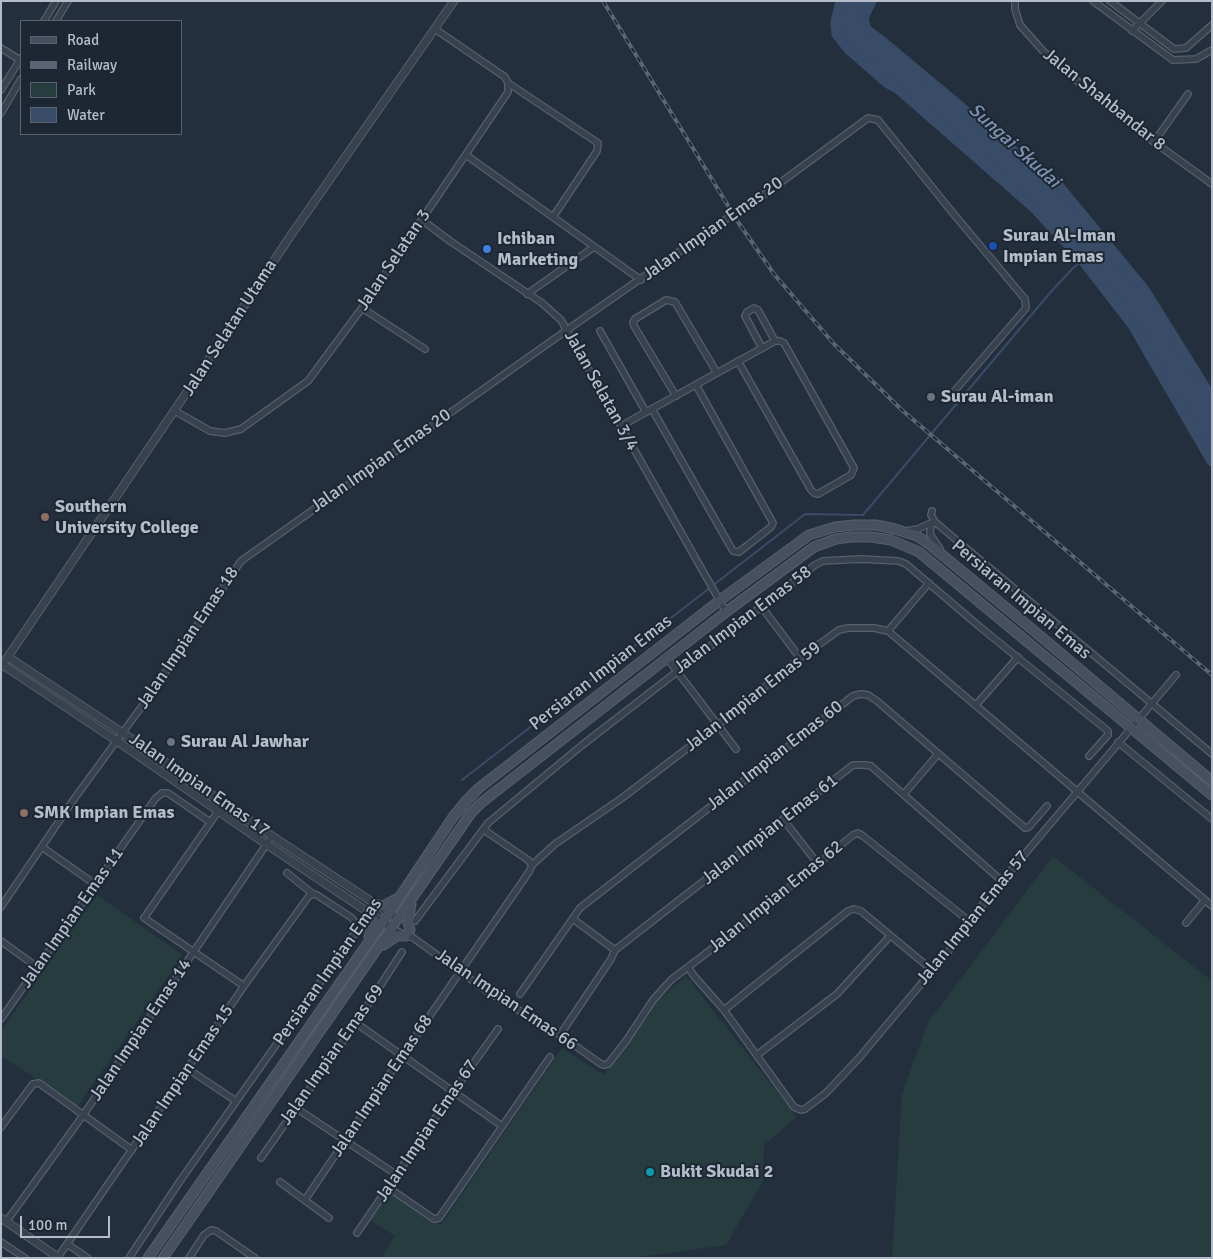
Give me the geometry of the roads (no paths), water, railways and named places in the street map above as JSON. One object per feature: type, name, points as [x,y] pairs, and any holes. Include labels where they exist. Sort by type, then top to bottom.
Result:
[{"type":"main road","name":"Persiaran Impian Emas","points":[[148,1258],[390,913],[466,801],[479,788],[719,602],[809,535],[835,527],[876,525],[917,536],[1034,630],[1212,781]]},
{"type":"main road","name":"Persiaran Impian Emas","points":[[163,1258],[462,825],[481,803],[726,612],[814,547],[836,539],[851,537],[891,540],[919,552],[1212,795]]},
{"type":"main road","points":[[375,904],[383,906],[400,896]]},
{"type":"main road","points":[[377,949],[396,936],[409,934],[408,923],[412,900]]},
{"type":"main road","points":[[367,911],[373,920],[373,927],[367,945]]},
{"type":"street","points":[[45,20],[56,1]]},
{"type":"street","points":[[57,20],[68,1]]},
{"type":"street","name":"Jalan Selatan Utama","points":[[2,666],[175,411],[289,238],[454,1]]},
{"type":"street","name":"Jalan Shahbandar 8","points":[[1016,1],[1015,9],[1020,25],[1032,41],[1070,76],[1154,142],[1212,184]]},
{"type":"street","points":[[1093,1],[1173,60],[1196,59],[1212,50]]},
{"type":"street","points":[[1110,1],[1174,49],[1186,48],[1212,25]]},
{"type":"street","points":[[1132,31],[1162,1]]},
{"type":"street","points":[[435,29],[505,77],[508,83],[598,143],[597,151],[553,217]]},
{"type":"street","points":[[1,48],[20,58]]},
{"type":"street","points":[[1,90],[20,61]]},
{"type":"street","points":[[1,112],[20,82]]},
{"type":"street","name":"Jalan Selatan 3","points":[[175,411],[210,431],[225,433],[241,429],[308,382],[362,308],[466,155],[508,92],[508,83]]},
{"type":"street","points":[[1154,142],[1188,94]]},
{"type":"street","name":"Jalan Impian Emas 20","points":[[259,548],[567,330],[765,194],[868,118],[878,120],[1025,299],[1026,308],[952,394]]},
{"type":"street","points":[[466,155],[641,280]]},
{"type":"street","name":"Jalan Selatan 3/4","points":[[422,220],[542,303],[561,320],[726,612]]},
{"type":"street","points":[[527,294],[594,246]]},
{"type":"street","points":[[676,396],[633,322],[666,300],[675,302],[717,373]]},
{"type":"street","points":[[362,308],[426,350]]},
{"type":"street","points":[[762,348],[746,316],[747,312],[754,308],[758,310],[775,341]]},
{"type":"street","points":[[600,331],[733,551],[739,552],[771,527],[773,523],[696,385]]},
{"type":"street","points":[[621,426],[649,411],[738,361],[775,341],[784,343],[854,468],[851,476],[818,494],[811,490],[738,361]]},
{"type":"street","points":[[932,512],[931,515],[935,522],[1212,754]]},
{"type":"street","points":[[902,531],[913,530],[935,522]]},
{"type":"street","points":[[935,522],[931,525],[930,534],[946,558]]},
{"type":"street","name":"Jalan Impian Emas 18","points":[[1,907],[236,567],[246,556],[259,548]]},
{"type":"street","name":"Jalan Impian Emas 58","points":[[415,921],[488,824],[677,671],[823,560],[861,559],[898,561],[906,564],[1109,733],[1090,756]]},
{"type":"street","points":[[929,582],[888,631],[1212,906]]},
{"type":"street","points":[[761,606],[800,658]]},
{"type":"street","name":"Jalan Impian Emas 59","points":[[460,971],[532,865],[555,844],[622,798],[838,630],[874,628],[888,631]]},
{"type":"street","name":"Jalan Impian Emas 17","points":[[8,657],[398,920]]},
{"type":"street","points":[[667,658],[736,749]]},
{"type":"street","points":[[976,705],[1018,658]]},
{"type":"street","name":"Jalan Impian Emas 17","points":[[2,666],[117,741],[392,928]]},
{"type":"street","name":"Jalan Impian Emas 57","points":[[758,1055],[794,1107],[801,1110],[826,1093],[859,1058],[952,947],[1002,880],[1176,675]]},
{"type":"street","name":"Jalan Impian Emas 60","points":[[520,994],[580,908],[852,696],[868,695],[1025,828],[1029,827],[1048,806]]},
{"type":"street","points":[[1118,742],[1212,819]]},
{"type":"street","points":[[904,794],[938,754]]},
{"type":"street","name":"Jalan Impian Emas 61","points":[[560,1035],[611,959],[615,950],[853,765],[871,766],[1002,880]]},
{"type":"street","name":"Jalan Impian Emas 11","points":[[1,1018],[155,799],[162,793],[168,793],[210,822]]},
{"type":"street","points":[[219,810],[144,918],[244,986]]},
{"type":"street","points":[[783,819],[818,864]]},
{"type":"street","points":[[485,828],[486,832],[528,860],[532,865]]},
{"type":"street","name":"Jalan Impian Emas 62","points":[[600,1064],[608,1064],[626,1042],[653,1000],[671,980],[738,929],[853,835],[858,833],[969,922]]},
{"type":"street","name":"Jalan Impian Emas 14","points":[[4,1220],[84,1114],[272,836]]},
{"type":"street","points":[[42,847],[96,885]]},
{"type":"street","points":[[129,1258],[236,1101],[355,933],[357,925],[352,918],[317,895],[311,895],[287,873]]},
{"type":"street","name":"Jalan Impian Emas 15","points":[[59,1257],[244,986],[311,895]]},
{"type":"street","points":[[1186,923],[1205,900]]},
{"type":"street","points":[[724,1010],[848,911],[854,909],[861,911],[932,970]]},
{"type":"street","points":[[573,919],[615,950]]},
{"type":"street","name":"Jalan Impian Emas 66","points":[[398,920],[409,934],[487,991],[560,1035],[600,1064]]},
{"type":"street","name":"Jalan Impian Emas 66","points":[[392,928],[409,934]]},
{"type":"street","points":[[688,967],[758,1055],[837,994],[890,936]]},
{"type":"street","points":[[1,940],[37,967]]},
{"type":"street","name":"Jalan Impian Emas 69","points":[[261,1158],[356,1024],[402,952]]},
{"type":"street","name":"Jalan Impian Emas 68","points":[[305,1200],[460,971]]},
{"type":"street","points":[[356,1024],[502,1126]]},
{"type":"street","name":"Jalan Impian Emas 67","points":[[357,1233],[498,1029]]},
{"type":"street","points":[[389,1188],[434,1219],[440,1218],[550,1057]]},
{"type":"street","points":[[188,1069],[236,1101]]},
{"type":"street","points":[[1,1128],[33,1084],[39,1083],[132,1150]]},
{"type":"street","points":[[296,1108],[396,1175]]},
{"type":"street","points":[[280,1182],[329,1218]]},
{"type":"street","points":[[4,1220],[59,1257]]},
{"type":"street","points":[[188,1258],[204,1235],[211,1230],[216,1231],[255,1258]]},
{"type":"street","points":[[1,1242],[25,1258]]},
{"type":"street","points":[[67,1244],[88,1258]]},
{"type":"water","points":[[841,1],[871,1],[863,18],[866,30],[1037,171],[1055,182],[1144,290],[1212,399],[1212,461],[1133,325],[1085,263],[1034,207],[899,89],[888,83],[849,49],[837,34],[836,22]]},
{"type":"waterway","points":[[841,1],[836,22],[837,34],[849,49],[888,83],[899,89],[1034,207],[1080,257]]},
{"type":"waterway","name":"Sungai Skudai","points":[[871,1],[863,18],[866,30],[1037,171],[1055,182],[1144,290],[1212,399]]},
{"type":"waterway","points":[[462,780],[805,514],[863,515],[1049,294],[1074,267],[1084,260]]},
{"type":"waterway","points":[[1085,263],[1133,325],[1212,461]]},
{"type":"railway","points":[[603,1],[738,222],[774,274],[834,344],[903,411],[1212,675]]},
{"type":"place","name":"Surau Al-Iman Impian Emas","points":[[993,246]]},
{"type":"place","name":"Ichiban Marketing","points":[[487,249]]},
{"type":"place","name":"Surau Al-iman","points":[[931,397]]},
{"type":"place","name":"Southern University College","points":[[45,517]]},
{"type":"place","name":"Surau Al Jawhar","points":[[171,742]]},
{"type":"place","name":"SMK Impian Emas","points":[[24,813]]},
{"type":"place","name":"Bukit Skudai 2","points":[[650,1172]]}]
